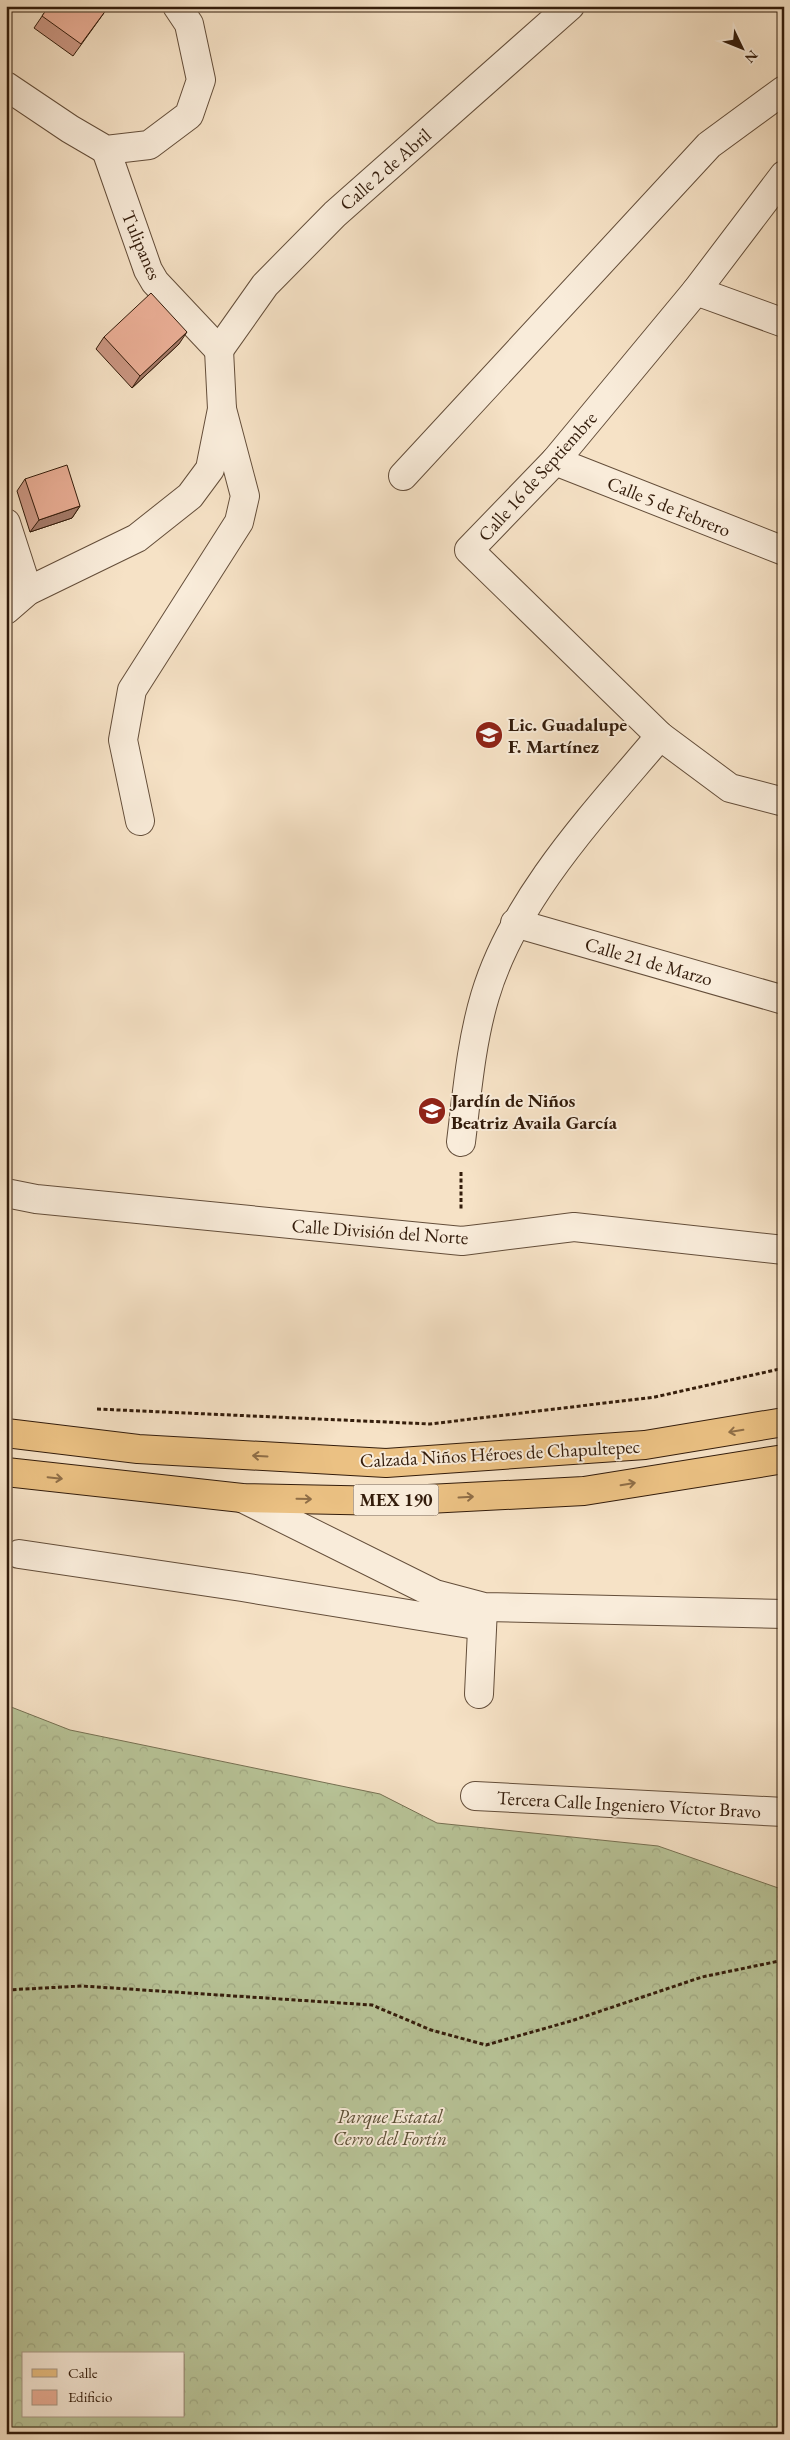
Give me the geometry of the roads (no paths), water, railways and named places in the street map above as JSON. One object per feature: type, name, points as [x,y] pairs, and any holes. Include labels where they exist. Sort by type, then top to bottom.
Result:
[{"type":"main road","name":"Calzada Niños Héroes de Chapultepec","points":[[6,1433],[138,1449],[386,1464],[645,1445],[784,1422]]},
{"type":"main road","name":"Calzada Niños Héroes de Chapultepec","points":[[6,1472],[242,1498],[389,1501],[584,1491],[784,1459]]},
{"type":"street","points":[[6,86],[70,130],[106,150],[149,145],[189,115],[201,80],[189,24],[177,6]]},
{"type":"street","name":"Calle 2 de Abril","points":[[219,350],[265,285],[335,214],[570,6]]},
{"type":"street","points":[[403,476],[709,145],[784,90]]},
{"type":"street","name":"Tulipanes","points":[[106,150],[148,270],[155,282],[219,350]]},
{"type":"street","name":"Calle 16 de Septiembre","points":[[784,175],[696,291],[555,461],[469,550],[660,736],[730,788],[784,802]]},
{"type":"street","points":[[696,291],[784,323]]},
{"type":"street","points":[[140,821],[124,740],[132,690],[239,522],[245,496],[222,409],[219,350]]},
{"type":"street","points":[[6,610],[28,591],[137,538],[190,496],[210,469],[222,409]]},
{"type":"street","name":"Calle 5 de Febrero","points":[[555,461],[784,551]]},
{"type":"street","points":[[6,522],[28,591]]},
{"type":"street","points":[[461,1142],[471,1056],[485,994],[515,922],[580,830],[660,736]]},
{"type":"street","name":"Calle 21 de Marzo","points":[[515,922],[784,1000]]},
{"type":"street","name":"Calle División del Norte","points":[[6,1193],[36,1199],[462,1241],[574,1227],[784,1250]]},
{"type":"street","points":[[242,1498],[483,1617]]},
{"type":"street","points":[[19,1554],[232,1585],[483,1617],[784,1614]]},
{"type":"street","points":[[479,1694],[483,1617]]},
{"type":"street","name":"Tercera Calle Ingeniero Víctor Bravo","points":[[475,1796],[784,1812]]},
{"type":"place","name":"Lic. Guadalupe F. Martínez","points":[[489,735]]},
{"type":"place","name":"Jardín de Niños Beatriz Availa García","points":[[432,1111]]},
{"type":"park label","name":"Parque Estatal Cerro del Fortín","points":[[390,2127]]}]
